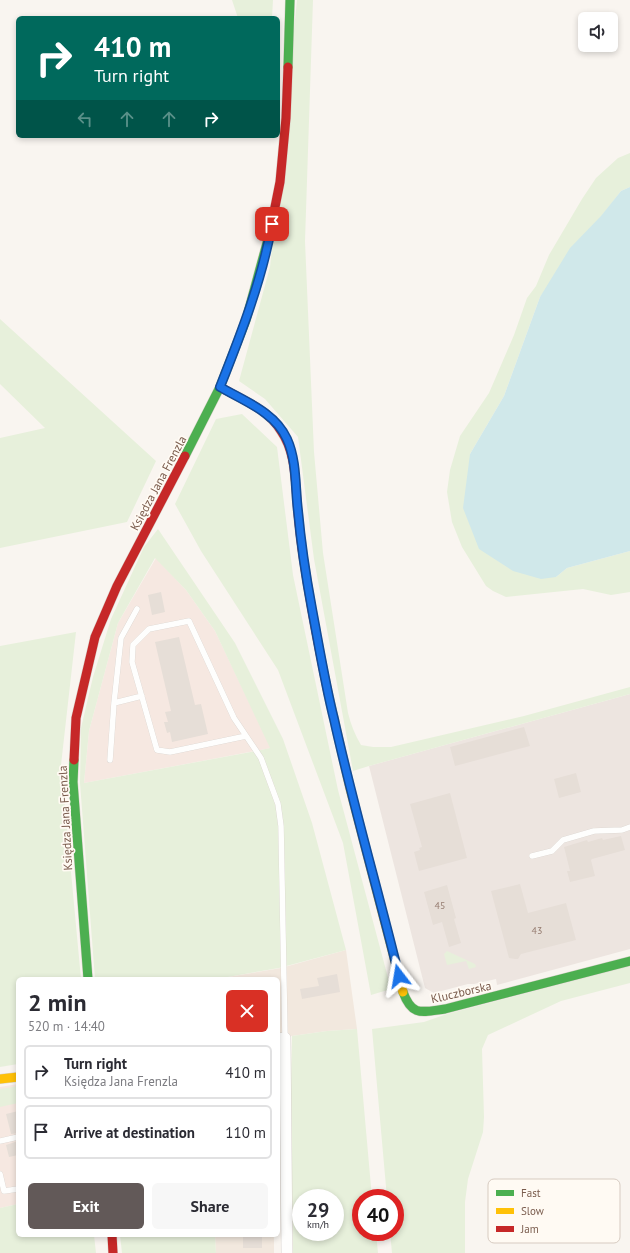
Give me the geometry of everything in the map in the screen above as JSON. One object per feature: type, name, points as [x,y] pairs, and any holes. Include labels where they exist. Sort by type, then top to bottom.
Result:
[{"type":"main road","name":"Księdza Jana Frenzla","points":[[88,977],[73,782],[76,718],[95,637],[117,586],[220,387],[246,320],[271,231],[280,182],[286,118],[290,0]]},
{"type":"main road","name":"Kluczborska","points":[[220,387],[274,420],[283,432],[289,446],[293,462],[298,517],[307,582],[330,702],[344,763],[402,990],[411,1009],[424,1012],[445,1009],[630,961]]},
{"type":"main road","points":[[0,1079],[16,1076]]},
{"type":"main road","points":[[112,1237],[113,1253]]},
{"type":"street","points":[[282,1038],[287,1253]]},
{"type":"lane","points":[[110,760],[121,638],[137,609]]},
{"type":"lane","points":[[246,736],[170,752],[157,750],[132,662],[133,645],[149,628],[189,621],[234,718],[261,758],[278,804],[281,826],[286,1031],[282,1038]]},
{"type":"lane","points":[[114,703],[142,696]]},
{"type":"lane","points":[[532,856],[552,851],[563,840],[594,831],[622,830],[630,828]]},
{"type":"lane","points":[[0,1141],[16,1137]]},
{"type":"lane","points":[[0,1174],[4,1191],[16,1188]]},
{"type":"shaded area","points":[[156,558],[186,590],[215,631],[271,748],[84,783],[89,731],[118,623]]},
{"type":"shaded area","points":[[630,694],[630,949],[497,985],[496,979],[468,984],[434,993],[425,988],[369,766]]},
{"type":"shaded area","points":[[346,950],[357,1029],[327,1031],[292,1036],[281,1034],[280,1063],[280,977],[228,977],[281,968]]},
{"type":"shaded area","points":[[16,1084],[16,1204],[0,1208],[0,1087]]},
{"type":"shaded area","points":[[215,1237],[274,1237],[274,1253],[216,1253]]},
{"type":"green space","points":[[232,0],[273,0],[272,16],[237,16]]},
{"type":"green space","points":[[297,0],[313,0],[305,241],[314,452],[323,553],[348,713],[357,737],[361,745],[391,747],[524,716],[630,687],[630,694],[353,771],[314,559],[298,437],[265,399],[239,381],[270,267]]},
{"type":"green space","points":[[630,153],[630,187],[621,191],[540,297],[504,396],[470,454],[556,577],[567,568],[630,551],[630,592],[611,595],[583,589],[506,597],[486,586],[462,547],[452,522],[447,492],[450,470],[460,436],[489,393],[514,335],[527,298],[536,286],[549,255],[596,178],[618,158]]},
{"type":"green space","points":[[0,319],[156,461],[127,522],[0,548],[0,438],[45,428],[0,384]]},
{"type":"green space","points":[[242,414],[277,447],[293,575],[338,790],[391,989],[371,995],[343,843],[278,670],[201,551],[175,504],[216,419]]},
{"type":"green space","points":[[158,529],[235,643],[283,739],[312,823],[346,950],[279,968],[227,977],[95,977],[80,783],[81,728],[93,677],[111,619],[144,547]],"holes":[[[155,558],[186,590],[215,631],[270,748],[84,783],[89,731],[118,623]]]},
{"type":"green space","points":[[76,632],[61,765],[81,977],[16,977],[16,1064],[0,1067],[0,646]]},
{"type":"green space","points":[[447,951],[475,964],[476,967],[469,969],[466,961],[447,965],[444,954]]},
{"type":"green space","points":[[630,966],[630,983],[561,1001],[488,1035],[482,1049],[483,1132],[468,1179],[465,1202],[465,1253],[392,1253],[391,1241],[404,1241],[404,1189],[386,1189],[372,1029],[424,1022],[447,1014]]},
{"type":"green space","points":[[357,1029],[371,1189],[352,1189],[352,1241],[377,1241],[378,1253],[291,1253],[290,1145],[292,1036],[327,1031]]},
{"type":"green space","points":[[16,1086],[16,1103],[0,1107],[0,1089]]},
{"type":"green space","points":[[16,1204],[16,1237],[94,1237],[96,1253],[0,1253],[0,1208]]},
{"type":"green space","points":[[120,1237],[215,1237],[216,1253],[122,1253]]},
{"type":"water","points":[[630,187],[630,551],[567,568],[556,577],[541,579],[513,571],[479,549],[463,508],[470,454],[504,396],[540,297],[570,248],[601,216],[621,191]]},
{"type":"building","points":[[161,592],[165,612],[152,615],[148,595]]},
{"type":"building","points":[[179,637],[195,705],[201,704],[208,734],[172,742],[170,732],[167,733],[164,722],[168,722],[165,712],[171,711],[155,642]]},
{"type":"building","points":[[524,727],[530,746],[455,766],[450,747]]},
{"type":"building","points":[[576,773],[581,792],[559,798],[554,779]]},
{"type":"building","points":[[450,793],[467,858],[419,871],[414,852],[420,850],[419,848],[422,847],[410,804]]},
{"type":"building","points":[[621,836],[625,850],[592,859],[595,876],[570,882],[567,871],[570,871],[564,847],[587,840],[588,842],[602,838],[603,840]]},
{"type":"building","points":[[520,884],[528,913],[566,903],[576,940],[521,954],[518,959],[509,958],[491,891]]},
{"type":"building","points":[[447,885],[461,943],[449,947],[442,922],[433,925],[424,892]]},
{"type":"building","points":[[337,974],[340,992],[302,999],[300,989],[319,986],[317,978]]},
{"type":"building","points":[[16,1112],[16,1133],[11,1134],[6,1114]]},
{"type":"building","points":[[16,1142],[16,1155],[9,1157],[6,1145]]},
{"type":"building","points":[[243,1237],[262,1237],[262,1248],[243,1248]]},
{"type":"traffic: fast","points":[[288,67],[290,0]]},
{"type":"traffic: fast","points":[[185,456],[220,387],[246,320],[270,232]]},
{"type":"traffic: fast","points":[[74,760],[73,782],[88,977]]},
{"type":"traffic: fast","points":[[403,992],[410,1006],[424,1012],[445,1009],[630,961]]},
{"type":"traffic: slow","points":[[328,693],[350,788],[403,992]]},
{"type":"traffic: slow","points":[[0,1079],[16,1077]]},
{"type":"traffic: jam","points":[[270,232],[280,182],[286,118],[288,67]]},
{"type":"traffic: jam","points":[[220,387],[254,405],[276,423],[289,447],[295,474],[302,549],[328,693]]},
{"type":"traffic: jam","points":[[74,760],[76,718],[95,637],[117,586],[185,456]]},
{"type":"traffic: jam","points":[[112,1237],[113,1253]]},
{"type":"route","points":[[272,224],[246,320],[220,387],[262,411],[274,420],[287,439],[292,455],[302,550],[320,655],[344,763],[399,976]]}]
